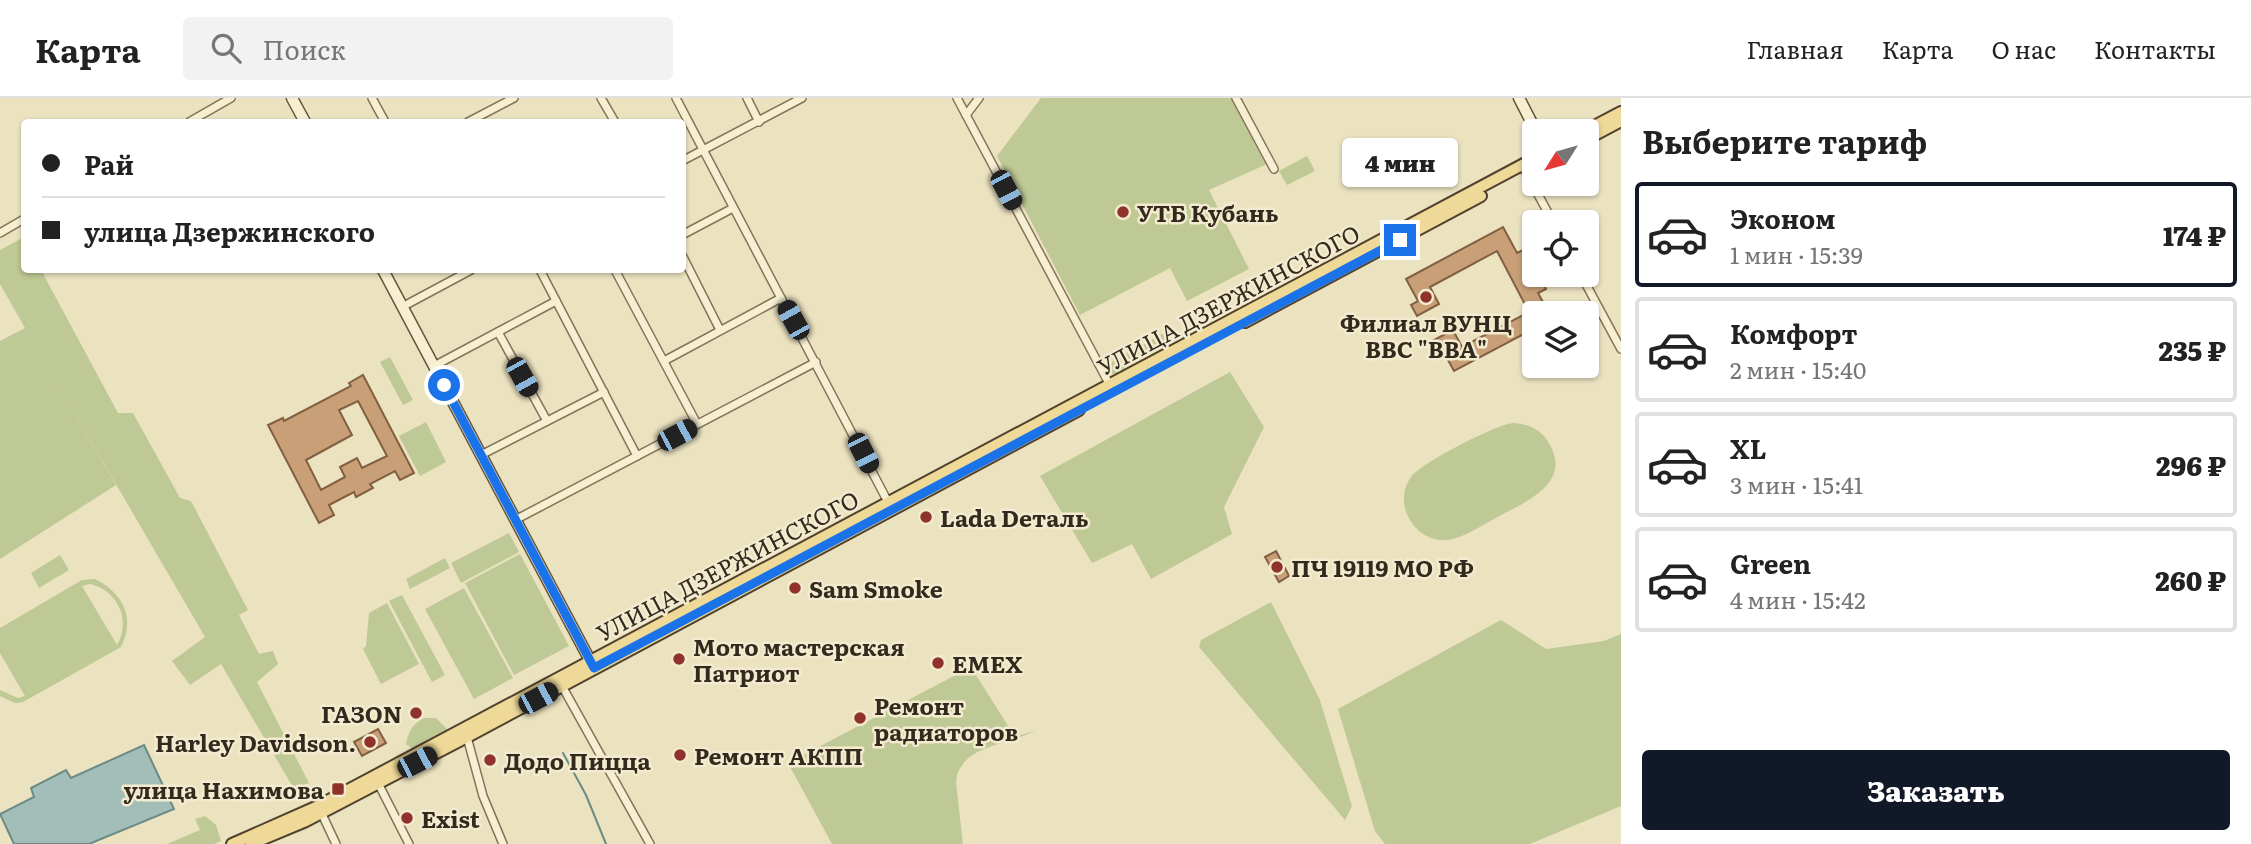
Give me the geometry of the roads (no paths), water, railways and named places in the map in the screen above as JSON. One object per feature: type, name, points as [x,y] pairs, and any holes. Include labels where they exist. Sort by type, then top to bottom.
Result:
[{"type":"main road","points":[[1600,123],[1621,112]]},
{"type":"main road","points":[[1600,132],[1621,121]]},
{"type":"main road","name":"УЛИЦА ДЗЕРЖИНСКОГО","points":[[232,844],[253,840],[378,783],[467,737],[888,502],[1365,260],[1522,171]]},
{"type":"main road","name":"УЛИЦА ДЗЕРЖИНСКОГО","points":[[320,809],[1111,388]]},
{"type":"street","points":[[194,119],[231,98]]},
{"type":"street","points":[[292,98],[303,119]]},
{"type":"street","points":[[372,98],[383,119]]},
{"type":"street","points":[[474,119],[514,98]]},
{"type":"street","points":[[601,98],[612,119]]},
{"type":"street","points":[[676,98],[888,502]]},
{"type":"street","points":[[747,98],[759,121]]},
{"type":"street","points":[[686,159],[802,98]]},
{"type":"street","points":[[957,98],[1111,388]]},
{"type":"street","points":[[966,115],[979,98]]},
{"type":"street","points":[[1236,98],[1274,169]]},
{"type":"street","points":[[1519,98],[1530,119]]},
{"type":"street","points":[[686,233],[733,208]]},
{"type":"street","points":[[0,233],[21,221]]},
{"type":"street","points":[[686,263],[720,330]]},
{"type":"street","points":[[385,273],[592,665]]},
{"type":"street","points":[[402,307],[462,273]]},
{"type":"street","points":[[542,273],[637,456]]},
{"type":"street","points":[[617,273],[697,424]]},
{"type":"street","points":[[1587,287],[1621,349]]},
{"type":"street","points":[[664,361],[781,298]]},
{"type":"street","points":[[434,366],[556,301]]},
{"type":"street","points":[[498,332],[547,421]]},
{"type":"street","points":[[515,520],[816,362]]},
{"type":"street","points":[[481,455],[604,391]]},
{"type":"street","points":[[562,686],[650,844]]},
{"type":"street","points":[[467,737],[483,796],[503,844]]},
{"type":"street","points":[[378,783],[409,844]]},
{"type":"street","points":[[320,809],[337,844]]},
{"type":"water","points":[[144,745],[174,809],[89,844],[14,844],[0,814],[34,797],[31,788],[66,770],[71,778]]},
{"type":"waterway","points":[[563,753],[586,795],[606,844]]},
{"type":"place","name":"УТБ Кубань","points":[[1123,212]]},
{"type":"place","name":"Филиал ВУНЦ ВВС \"ВВА\"","points":[[1426,297]]},
{"type":"place","name":"Lada Dеталь","points":[[926,517]]},
{"type":"place","name":"ПЧ 19119 МО РФ","points":[[1277,567]]},
{"type":"place","name":"Sam Smoke","points":[[795,588]]},
{"type":"place","name":"Мото мастерская Патриот","points":[[679,659]]},
{"type":"place","name":"EMEX","points":[[938,663]]},
{"type":"place","name":"ГАЗON","points":[[416,713]]},
{"type":"place","name":"Ремонт радиаторов","points":[[860,718]]},
{"type":"place","name":"Harley Davidson.","points":[[370,742]]},
{"type":"place","name":"Ремонт АКПП","points":[[680,755]]},
{"type":"place","name":"Додо Пицца","points":[[490,760]]},
{"type":"place","name":"улица Нахимова","points":[[338,789]]},
{"type":"place","name":"Exist","points":[[407,818]]}]
